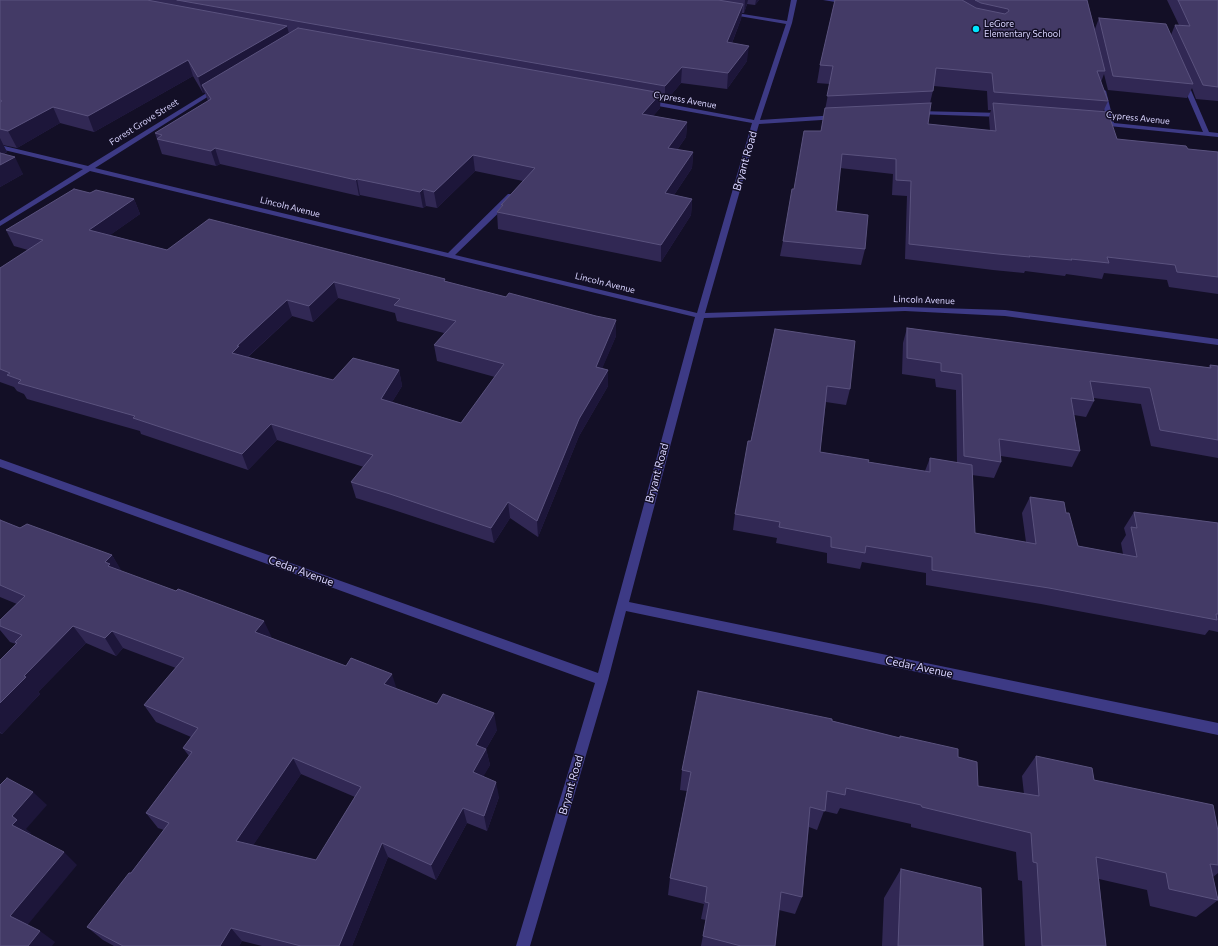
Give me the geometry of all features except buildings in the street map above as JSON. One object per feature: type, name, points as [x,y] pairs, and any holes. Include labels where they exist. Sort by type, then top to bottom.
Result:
[{"type":"street","name":"Bryant Road","points":[[523,946],[602,680],[700,316],[756,122],[789,23],[794,0]]},
{"type":"street","points":[[826,0],[857,3]]},
{"type":"street","points":[[727,14],[789,23]]},
{"type":"street","points":[[1179,71],[1207,134]]},
{"type":"street","name":"Forest Grove Street","points":[[0,224],[226,83]]},
{"type":"street","points":[[1102,86],[1111,124]]},
{"type":"street","name":"Cypress Avenue","points":[[640,101],[756,122],[844,116]]},
{"type":"street","points":[[911,113],[979,113],[1009,115]]},
{"type":"street","name":"Cypress Avenue","points":[[1090,122],[1218,136]]},
{"type":"street","name":"Lincoln Avenue","points":[[0,147],[700,316],[905,309],[997,313],[1218,342]]},
{"type":"street","points":[[449,256],[520,188]]},
{"type":"street","name":"Cedar Avenue","points":[[0,463],[602,680]]},
{"type":"street","name":"Cedar Avenue","points":[[621,605],[1218,729]]},
{"type":"place","name":"LeGore Elementary School","points":[[976,29]]}]
